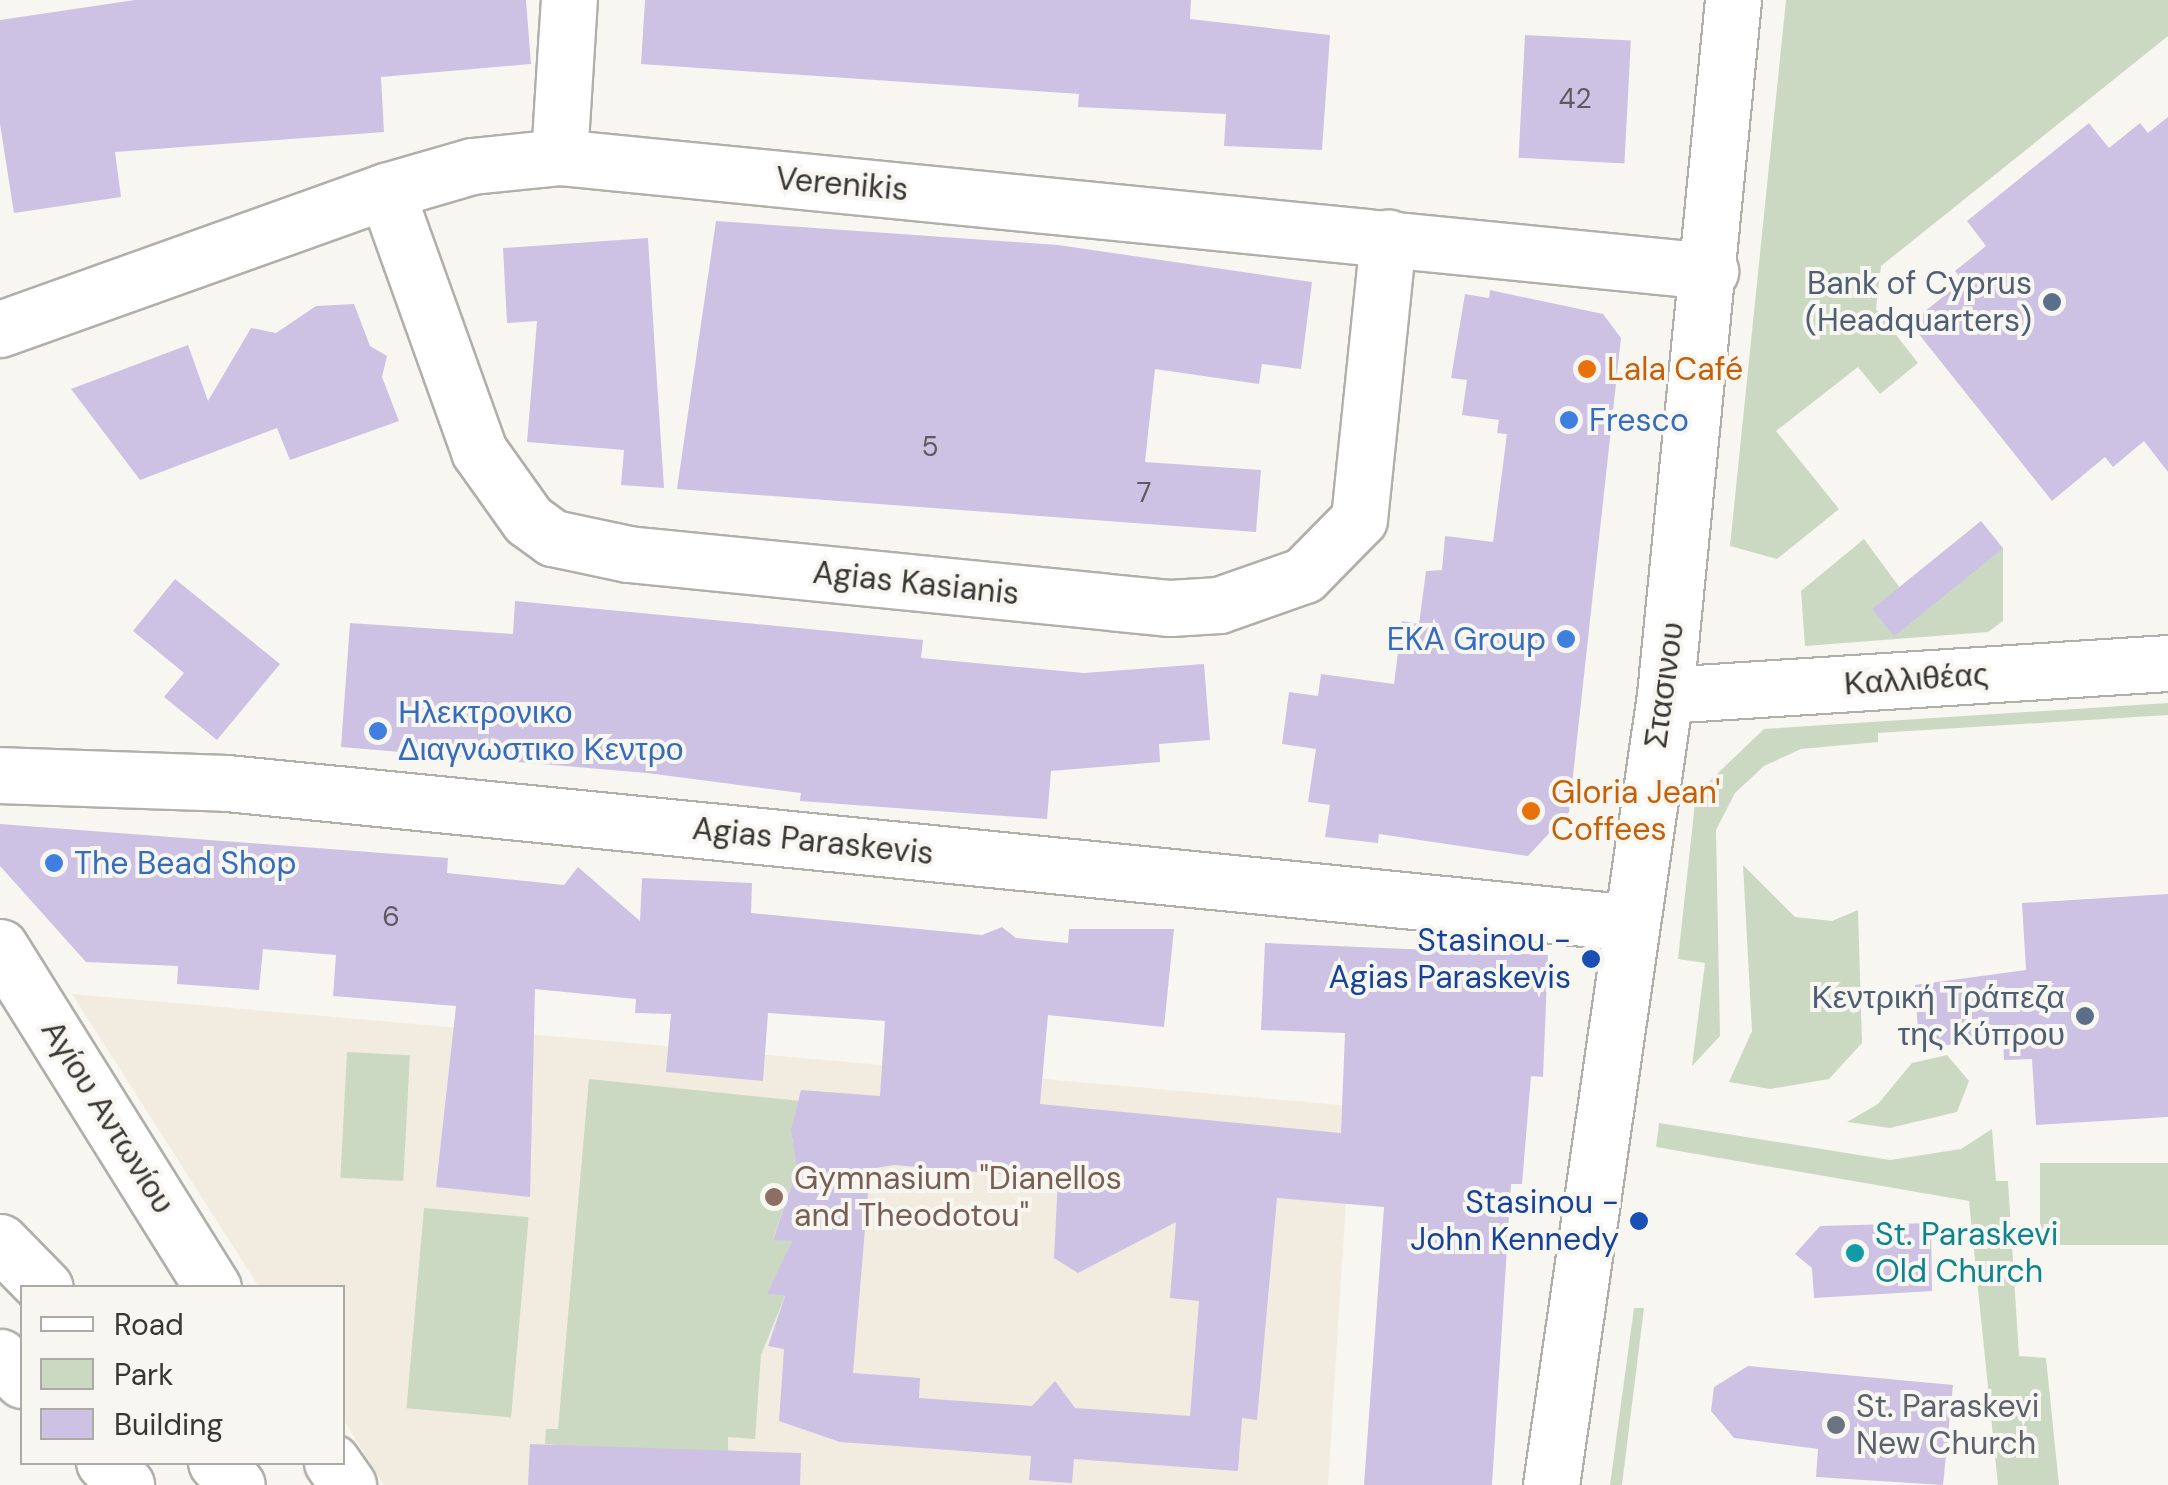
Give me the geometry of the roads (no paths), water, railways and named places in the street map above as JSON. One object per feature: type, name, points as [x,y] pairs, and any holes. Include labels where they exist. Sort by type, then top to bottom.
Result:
[{"type":"street","points":[[559,157],[569,0]]},
{"type":"street","name":"Στασινου","points":[[1552,1483],[1610,1096],[1625,922],[1665,695],[1710,271],[1733,0]]},
{"type":"street","name":"Verenikis","points":[[0,328],[386,191],[472,166],[559,157],[1710,271]]},
{"type":"street","name":"Agias Kasianis","points":[[386,191],[479,452],[528,520],[553,538],[628,554],[1170,608],[1219,604],[1304,575],[1359,518],[1388,237]]},
{"type":"street","name":"Καλλιθέας","points":[[1665,695],[2168,664]]},
{"type":"street","name":"Agias Paraskevis","points":[[0,774],[227,783],[1625,922]]},
{"type":"street","name":"Αγίου Αντωνίου","points":[[0,947],[211,1285]]},
{"type":"street","points":[[0,1242],[42,1285]]},
{"type":"street","points":[[0,1357],[20,1378]]},
{"type":"street","points":[[107,1465],[126,1485]]},
{"type":"street","points":[[219,1465],[237,1485]]},
{"type":"place","name":"Bank of Cyprus (Headquarters)","points":[[2052,302]]},
{"type":"place","name":"Lala Café","points":[[1587,369]]},
{"type":"place","name":"Fresco","points":[[1569,420]]},
{"type":"place","name":"EKA Group","points":[[1566,639]]},
{"type":"place","name":"Ηλεκτρονικο Διαγνωστικο Κεντρο","points":[[378,731]]},
{"type":"place","name":"Gloria Jean' Coffees","points":[[1531,811]]},
{"type":"place","name":"The Bead Shop","points":[[54,863]]},
{"type":"place","name":"Stasinou - Agias Paraskevis","points":[[1591,959]]},
{"type":"place","name":"Κεντρική Τράπεζα της Κύπρου","points":[[2085,1016]]},
{"type":"place","name":"Gymnasium \"Dianellos and Theodotou\"","points":[[774,1197]]},
{"type":"place","name":"Stasinou - John Kennedy","points":[[1639,1221]]},
{"type":"place","name":"St. Paraskevi Old Church","points":[[1855,1253]]},
{"type":"place","name":"St. Paraskevi New Church","points":[[1836,1425]]}]
